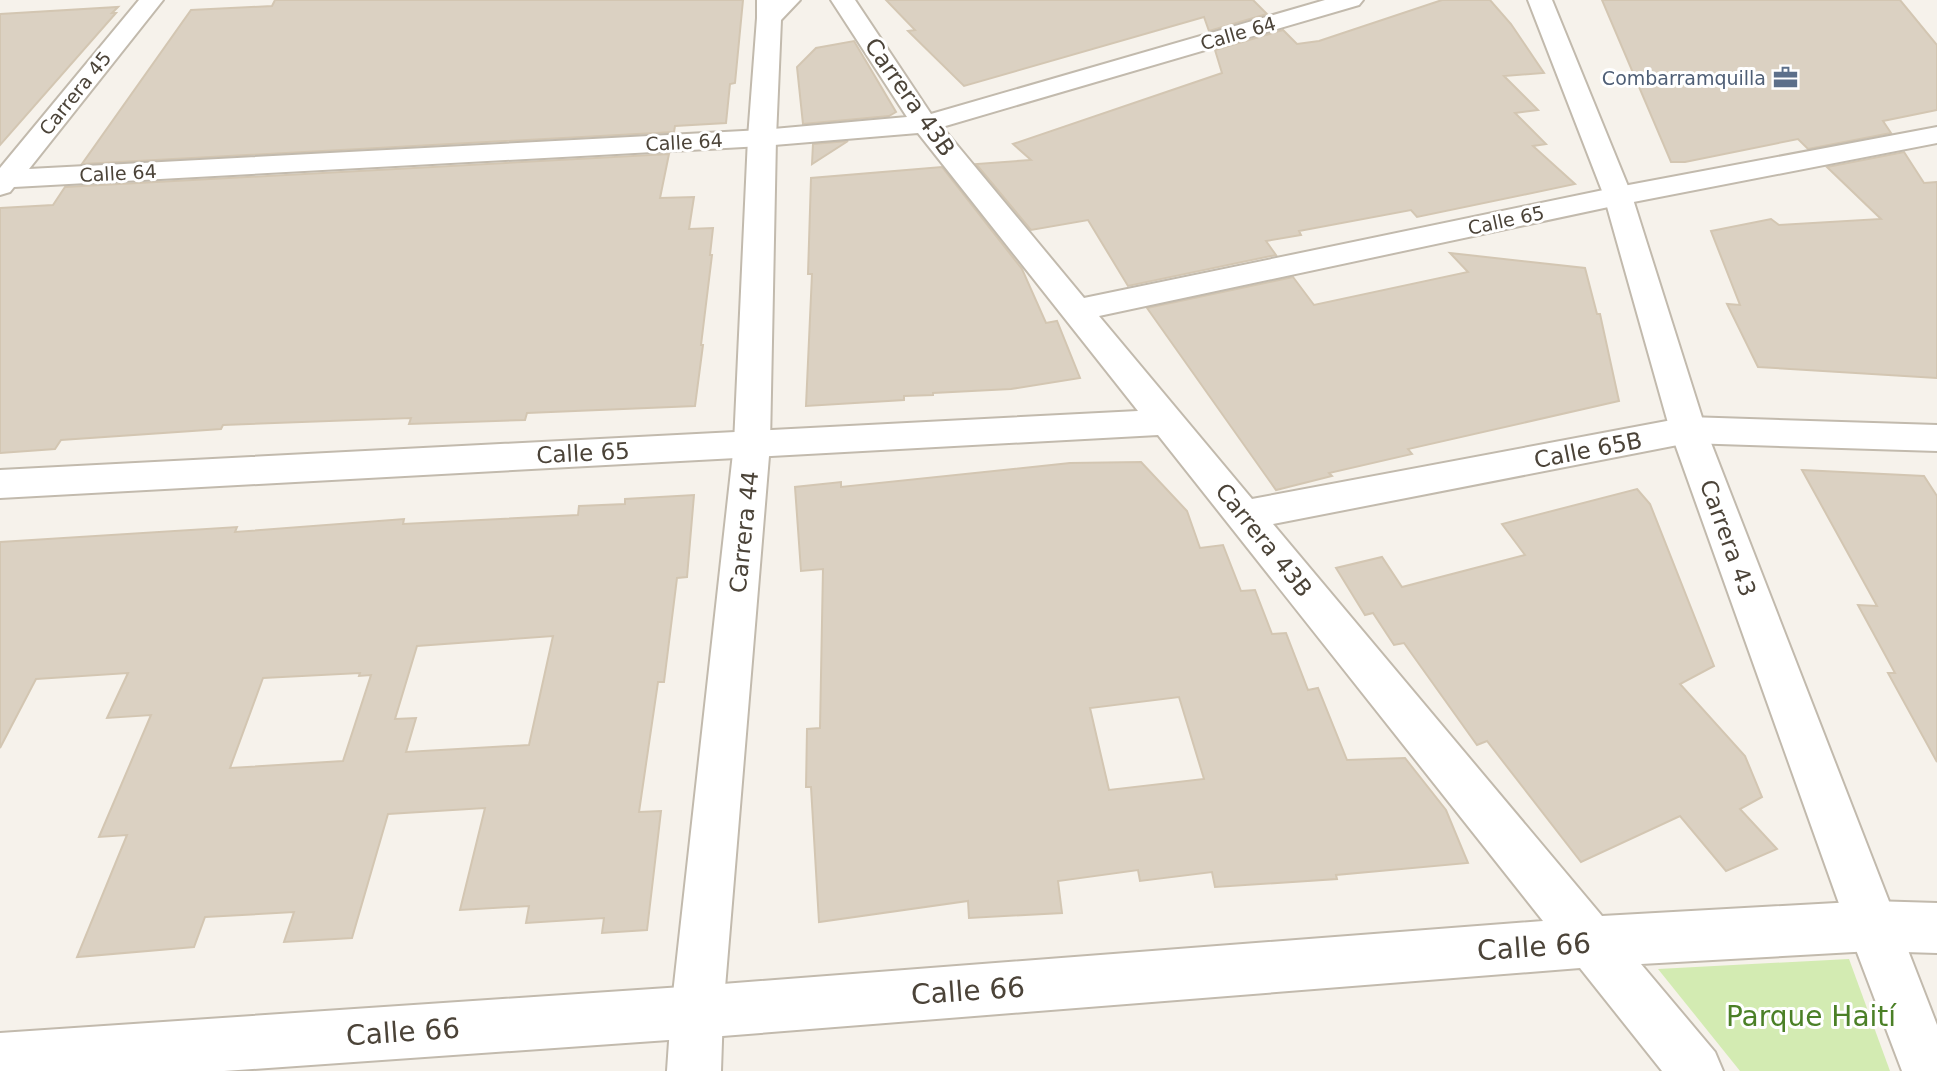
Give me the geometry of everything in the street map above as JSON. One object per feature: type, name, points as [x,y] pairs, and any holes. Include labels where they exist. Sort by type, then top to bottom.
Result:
[{"type":"street","name":"Carrera 45","points":[[2,181],[151,0]]},
{"type":"street","name":"Carrera 43B","points":[[843,0],[925,124],[1696,1071]]},
{"type":"street","name":"Calle 64","points":[[2,181],[762,138],[925,124],[1351,0]]},
{"type":"street","name":"Carrera 43","points":[[1539,0],[1618,196],[1688,430],[1872,926],[1929,1071]]},
{"type":"street","name":"Carrera 44","points":[[694,1071],[697,1012],[752,444],[762,138],[775,6]]},
{"type":"street","name":"Calle 65","points":[[1076,310],[1618,196],[1937,135]]},
{"type":"street","name":"Calle 65","points":[[0,484],[1167,422]]},
{"type":"street","name":"Calle 65B","points":[[1243,515],[1688,430],[1937,438]]},
{"type":"street","name":"Calle 66","points":[[0,1060],[697,1012],[1591,942],[1872,926],[1937,928]]},
{"type":"green space","name":"Parque Haití","points":[[1849,959],[1890,1071],[1740,1071],[1658,969]]},
{"type":"building","points":[[275,0],[743,0],[735,83],[730,84],[726,123],[675,126],[674,132],[82,164],[191,10],[272,6]]},
{"type":"building","points":[[886,0],[1253,0],[1267,14],[1209,31],[1204,17],[964,86],[908,31],[915,30]]},
{"type":"building","points":[[1442,0],[1490,0],[1511,24],[1544,73],[1504,76],[1538,110],[1515,113],[1546,144],[1533,146],[1575,184],[1417,217],[1411,210],[1299,231],[1301,235],[1266,241],[1276,255],[1128,286],[1088,220],[1031,230],[976,164],[1031,160],[1013,144],[1222,73],[1215,50],[1283,30],[1297,44],[1319,41]]},
{"type":"building","name":"Combarramquilla","points":[[1602,0],[1900,0],[1937,45],[1937,110],[1883,121],[1891,133],[1808,149],[1798,139],[1685,162],[1671,162]]},
{"type":"building","points":[[118,7],[112,13],[116,13],[0,145],[0,14]]},
{"type":"building","points":[[854,41],[896,112],[889,116],[803,124],[797,67],[816,48]]},
{"type":"building","points":[[848,141],[812,164],[813,144]]},
{"type":"building","points":[[1904,152],[1924,183],[1937,182],[1937,378],[1758,367],[1727,304],[1740,305],[1711,231],[1771,219],[1779,225],[1881,219],[1827,167]]},
{"type":"building","points":[[669,154],[660,198],[694,197],[689,229],[713,228],[695,406],[527,413],[525,420],[409,424],[411,418],[223,425],[221,429],[61,440],[55,449],[0,453],[0,208],[53,205],[65,187]]},
{"type":"building","points":[[942,167],[1022,269],[1046,323],[1057,321],[1080,378],[1011,389],[904,396],[904,400],[806,406],[812,274],[808,274],[811,178]]},
{"type":"building","points":[[1450,253],[1585,268],[1597,314],[1600,314],[1619,401],[1408,449],[1412,454],[1329,473],[1332,476],[1276,490],[1147,308],[1293,277],[1314,305],[1468,272]]},
{"type":"building","points":[[1141,462],[1187,511],[1200,548],[1223,545],[1241,591],[1255,590],[1272,634],[1286,633],[1308,690],[1318,688],[1347,760],[1405,758],[1446,810],[1468,863],[1336,875],[1337,879],[1215,887],[1212,872],[1140,881],[1138,870],[1058,881],[1062,913],[969,918],[968,901],[819,922],[811,787],[806,787],[807,729],[820,728],[823,569],[801,571],[795,487],[841,482],[841,487],[1070,463]],"holes":[[[1179,697],[1204,779],[1109,790],[1090,708]]]},
{"type":"building","points":[[1802,470],[1924,476],[1937,496],[1937,762],[1888,673],[1895,673],[1858,605],[1877,606]]},
{"type":"building","points":[[1637,489],[1650,504],[1714,666],[1680,684],[1745,756],[1762,797],[1740,809],[1777,849],[1726,871],[1680,816],[1581,862],[1487,741],[1477,745],[1404,643],[1394,645],[1373,613],[1365,615],[1336,568],[1382,557],[1402,587],[1525,555],[1502,524]]},
{"type":"building","points":[[694,495],[687,577],[677,578],[664,682],[658,682],[639,812],[661,811],[647,930],[602,933],[604,918],[526,923],[529,906],[460,910],[485,808],[388,814],[352,938],[284,942],[294,912],[205,917],[194,947],[77,957],[127,835],[99,837],[151,715],[107,718],[128,673],[36,679],[0,748],[0,542],[237,527],[235,532],[404,519],[403,524],[578,515],[579,506],[625,504],[625,499]],"holes":[[[553,636],[529,745],[406,752],[416,718],[395,719],[417,646]],[[360,673],[359,676],[371,675],[343,761],[230,768],[263,678]]]},
{"type":"place","name":"Combarramquilla","points":[[1786,78]]}]
